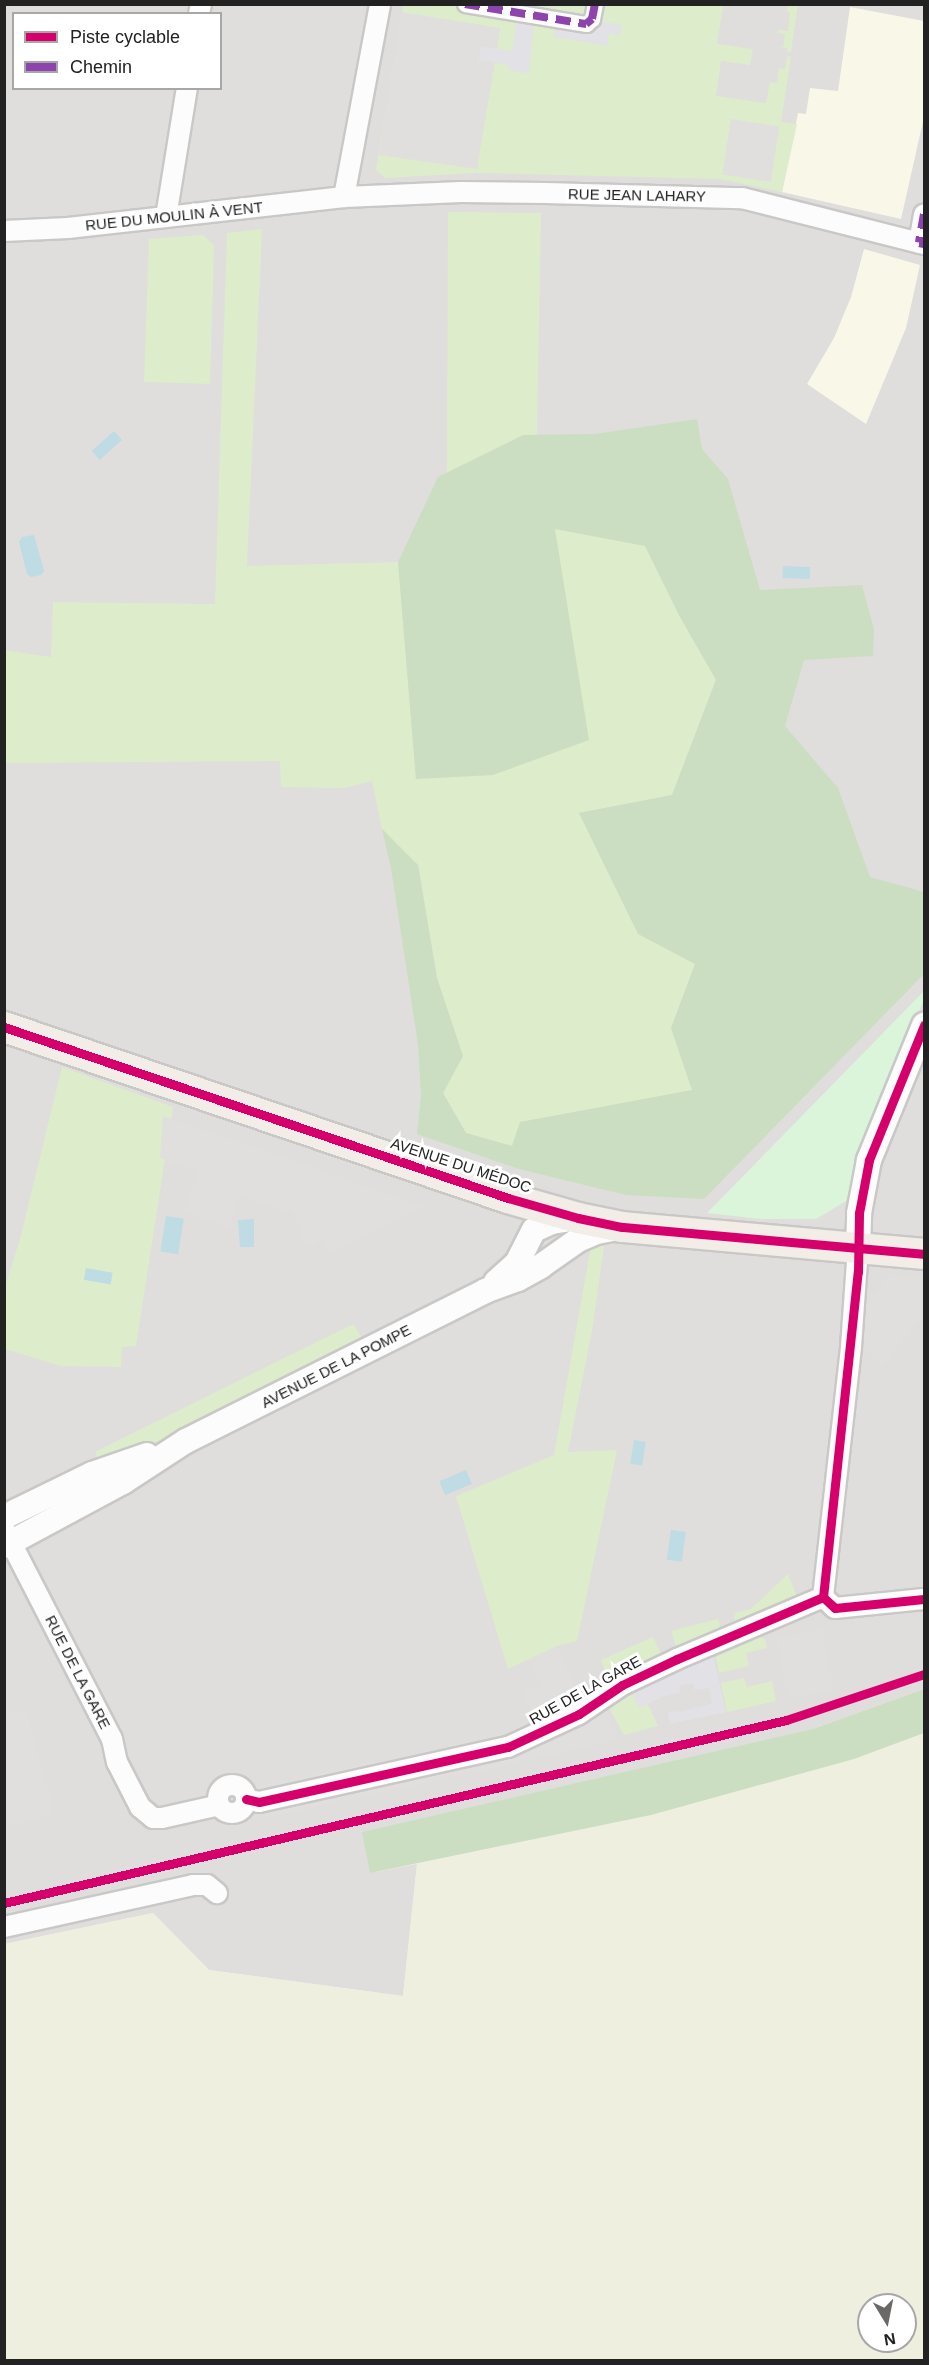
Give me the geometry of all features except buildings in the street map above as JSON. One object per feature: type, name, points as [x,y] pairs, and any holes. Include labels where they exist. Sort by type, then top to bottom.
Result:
[{"type":"main road","name":"AVENUE DU MÉDOC","points":[[4,1026],[508,1198],[579,1218],[622,1227],[924,1254]]},
{"type":"street","points":[[344,197],[380,4]]},
{"type":"street","points":[[465,4],[585,24],[592,19],[595,4]]},
{"type":"street","points":[[166,217],[187,90]]},
{"type":"street","name":"RUE JEAN LAHARY","points":[[344,197],[461,192],[742,198],[922,244]]},
{"type":"street","name":"RUE DU MOULIN À VENT","points":[[4,231],[68,228],[344,197]]},
{"type":"street","points":[[922,244],[924,214]]},
{"type":"street","points":[[924,1025],[869,1160],[859,1213],[851,1347],[823,1597],[835,1608],[924,1599]]},
{"type":"street","points":[[508,1198],[531,1218],[534,1230],[552,1222],[579,1218]]},
{"type":"street","name":"AVENUE DE LA POMPE","points":[[7,1539],[123,1482],[186,1441],[485,1291],[542,1266],[578,1240],[597,1232],[622,1227]]},
{"type":"street","name":"AVENUE DE LA POMPE","points":[[485,1291],[517,1263],[534,1230]]},
{"type":"street","name":"AVENUE DE LA POMPE","points":[[4,1517],[92,1474],[186,1441]]},
{"type":"street","name":"RUE DE LA GARE","points":[[7,1539],[112,1739],[117,1762],[140,1807],[153,1818],[219,1805],[227,1812],[236,1812],[243,1807],[246,1799],[259,1802],[508,1748],[579,1713],[622,1685],[676,1659],[823,1597]]},
{"type":"street","points":[[4,1927],[193,1885],[207,1885],[217,1893]]},
{"type":"shaded area","points":[[4,5],[924,5],[924,1689],[813,1729],[370,1873],[417,1864],[403,1996],[209,1970],[153,1913],[5,1944]]},
{"type":"shaded area","points":[[850,7],[924,21],[924,117],[901,219],[782,192],[798,113],[806,114],[810,88],[838,91]]},
{"type":"shaded area","points":[[519,8],[622,25],[620,35],[609,34],[607,46],[554,37],[555,25],[534,21],[529,74],[509,70],[509,65],[479,60],[481,47],[512,51]]},
{"type":"shaded area","points":[[401,12],[500,28],[497,49],[481,47],[479,60],[495,62],[477,169],[379,155]]},
{"type":"shaded area","points":[[731,119],[779,127],[771,182],[722,174]]},
{"type":"shaded area","points":[[864,249],[920,265],[906,328],[866,424],[807,384],[834,338],[851,297]]},
{"type":"shaded area","points":[[163,1116],[425,1207],[331,1253],[322,1239],[307,1247],[293,1213],[240,1195],[229,1227],[184,1212],[198,1171],[160,1158]]},
{"type":"shaded area","points":[[891,1273],[924,1277],[924,1316],[882,1365],[862,1345],[867,1301]]},
{"type":"shaded area","points":[[822,1629],[834,1690],[788,1699],[776,1638]]},
{"type":"shaded area","points":[[557,1646],[589,1717],[606,1710],[619,1740],[261,1819],[255,1787],[523,1730],[536,1724],[524,1693],[540,1686],[528,1660]]},
{"type":"shaded area","points":[[712,1651],[726,1712],[670,1724],[668,1712],[712,1704],[709,1688],[695,1690],[693,1683],[679,1686],[680,1693],[664,1696],[640,1708],[630,1691]]},
{"type":"shaded area","points":[[27,1710],[54,1814],[8,1826],[4,1813],[5,1715]]},
{"type":"green space","points":[[403,5],[723,5],[717,44],[753,49],[750,65],[721,61],[716,96],[766,103],[770,82],[777,83],[779,68],[785,69],[787,56],[791,57],[781,122],[797,124],[782,192],[720,179],[477,173],[385,178],[376,170]]},
{"type":"green space","points":[[788,5],[798,5],[791,52],[787,52],[787,48],[776,47],[783,47],[785,34],[777,33],[778,30],[788,31],[790,13],[787,12]]},
{"type":"green space","points":[[448,212],[541,213],[537,434],[554,528],[645,546],[680,617],[716,679],[672,795],[579,813],[638,933],[695,964],[671,1028],[692,1090],[588,1110],[513,1146],[466,1133],[443,1093],[463,1056],[437,978],[418,865],[382,829],[372,781],[344,788],[281,787],[280,761],[5,763],[4,650],[51,657],[53,602],[215,604],[227,233],[262,229],[247,566],[398,562],[416,779],[450,561],[447,473]]},
{"type":"green space","points":[[203,235],[214,245],[210,384],[144,382],[149,239]]},
{"type":"green space","points":[[697,419],[702,449],[728,479],[760,590],[862,585],[874,629],[873,656],[804,660],[785,726],[838,788],[870,877],[924,892],[924,974],[704,1199],[626,1195],[519,1169],[417,1134],[421,1095],[418,1044],[391,868],[382,829],[418,865],[437,978],[463,1056],[443,1093],[466,1133],[512,1146],[520,1122],[692,1090],[671,1028],[695,964],[638,934],[579,813],[672,795],[716,680],[680,617],[645,546],[555,529],[589,740],[493,775],[416,779],[398,562],[438,477],[523,435],[595,434]]},
{"type":"green space","points":[[924,991],[924,999],[860,1156],[846,1201],[816,1219],[761,1219],[707,1213]]},
{"type":"green space","points":[[62,1067],[173,1107],[136,1346],[122,1347],[121,1367],[61,1366],[5,1349],[5,1287],[20,1239]]},
{"type":"green space","points":[[591,1246],[604,1246],[592,1331],[568,1452],[617,1450],[577,1641],[557,1646],[508,1669],[456,1496],[554,1455]]},
{"type":"green space","points":[[353,1324],[362,1338],[349,1348],[162,1440],[99,1463],[95,1452]]},
{"type":"green space","points":[[788,1574],[797,1597],[735,1623],[734,1613],[751,1609]]},
{"type":"green space","points":[[718,1619],[721,1629],[676,1646],[671,1631]]},
{"type":"green space","points":[[653,1637],[661,1654],[618,1680],[608,1677],[601,1660]]},
{"type":"green space","points":[[761,1637],[765,1639],[767,1648],[746,1653],[749,1666],[719,1673],[716,1657]]},
{"type":"green space","points":[[744,1678],[747,1687],[772,1681],[776,1701],[727,1712],[721,1683]]},
{"type":"green space","points":[[924,1689],[924,1733],[854,1759],[651,1815],[370,1873],[362,1832],[813,1729]]},
{"type":"green space","points":[[630,1691],[640,1708],[648,1704],[658,1726],[624,1735],[608,1706]]},
{"type":"green space","points":[[924,1733],[924,2360],[5,2360],[4,1944],[153,1913],[209,1970],[403,1996],[417,1864],[651,1815],[854,1759]]},
{"type":"water","points":[[114,431],[122,440],[100,460],[92,451]]},
{"type":"water","points":[[34,535],[44,571],[41,575],[31,577],[27,574],[19,542],[22,537]]},
{"type":"water","points":[[783,566],[810,567],[810,579],[783,578]]},
{"type":"water","points":[[166,1216],[184,1219],[178,1254],[160,1252]]},
{"type":"water","points":[[254,1219],[254,1247],[240,1247],[238,1220]]},
{"type":"water","points":[[86,1268],[113,1273],[111,1285],[84,1280]]},
{"type":"water","points":[[634,1440],[646,1442],[642,1466],[630,1464]]},
{"type":"water","points":[[466,1470],[472,1484],[445,1495],[439,1481]]},
{"type":"water","points":[[671,1530],[686,1532],[682,1562],[667,1560]]},
{"type":"marked path","points":[[465,4],[586,24],[592,19],[595,4]]},
{"type":"marked path","points":[[924,214],[919,243],[924,244]]},
{"type":"cycle path","points":[[246,1799],[259,1802],[508,1747],[579,1714],[622,1685],[823,1597],[858,1272],[859,1213],[869,1160],[924,1025]]},
{"type":"cycle path","points":[[4,1027],[508,1198],[578,1218],[622,1227],[924,1254]]},
{"type":"cycle path","points":[[823,1597],[835,1608],[924,1599]]},
{"type":"cycle path","points":[[4,1903],[786,1720],[924,1674]]}]
